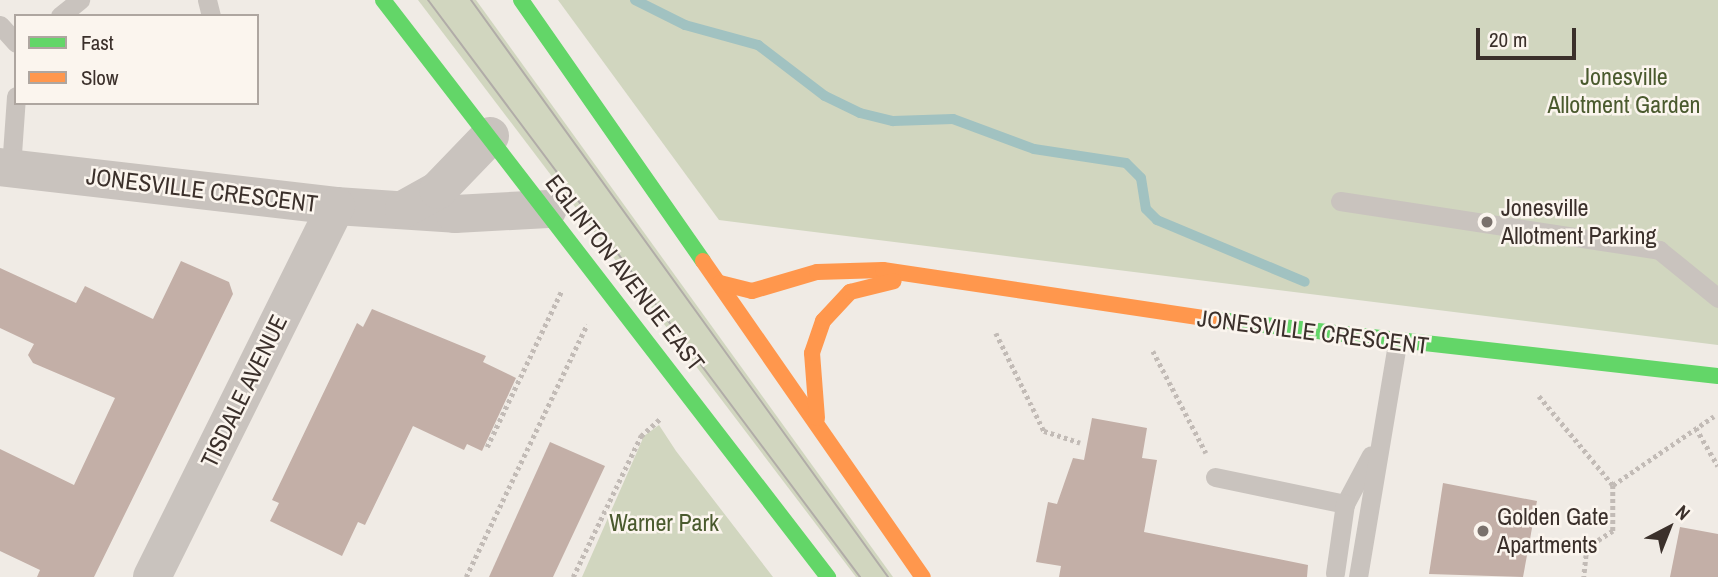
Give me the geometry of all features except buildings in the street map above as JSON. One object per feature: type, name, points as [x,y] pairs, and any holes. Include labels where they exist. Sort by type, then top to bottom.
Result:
[{"type":"main road","name":"EGLINTON AVENUE EAST","points":[[383,0],[548,209],[828,577]]},
{"type":"main road","points":[[521,0],[817,418],[923,577]]},
{"type":"main road","name":"JONESVILLE CRESCENT","points":[[720,283],[752,291],[817,272],[862,268],[910,279],[1397,343],[1718,376]]},
{"type":"main road","name":"JONESVILLE CRESCENT","points":[[817,418],[812,354],[823,321],[850,292],[910,279]]},
{"type":"street","points":[[404,209],[438,190],[490,136]]},
{"type":"street","name":"JONESVILLE CRESCENT","points":[[5,167],[336,206],[548,209]]},
{"type":"street","name":"TISDALE AVENUE","points":[[152,577],[336,206]]},
{"type":"lane","points":[[62,14],[80,0]]},
{"type":"lane","points":[[0,25],[14,41]]},
{"type":"lane","points":[[5,167],[15,105]]},
{"type":"lane","points":[[1340,201],[1660,250],[1718,298]]},
{"type":"lane","points":[[1358,577],[1378,442],[1397,343]]},
{"type":"lane","points":[[1335,573],[1345,504],[1378,442]]},
{"type":"lane","points":[[1215,477],[1345,504]]},
{"type":"path","points":[[486,447],[562,289]]},
{"type":"path","points":[[467,577],[587,323]]},
{"type":"path","points":[[996,333],[1044,431],[1080,443]]},
{"type":"path","points":[[1153,351],[1215,477]]},
{"type":"path","points":[[1539,396],[1613,485],[1613,531],[1587,548],[1584,577]]},
{"type":"path","points":[[1613,485],[1714,416]]},
{"type":"path","points":[[573,577],[641,436],[660,419]]},
{"type":"path","points":[[1696,428],[1718,466]]},
{"type":"green space","points":[[418,0],[476,0],[893,577],[856,577]]},
{"type":"green space","name":"Jonesville Allotment Garden","points":[[558,0],[1718,0],[1718,345],[719,220]]},
{"type":"green space","name":"Warner Park","points":[[659,425],[773,577],[582,577],[644,436]]},
{"type":"waterway","points":[[635,0],[685,25],[758,45],[825,96],[860,113],[893,121],[953,119],[1034,149],[1126,163],[1141,178],[1146,209],[1157,220],[1305,282]]},
{"type":"tram line","points":[[428,0],[860,577]]},
{"type":"tram line","points":[[471,0],[888,577]]},
{"type":"traffic: fast","points":[[383,0],[828,577]]},
{"type":"traffic: fast","points":[[521,0],[703,261]]},
{"type":"traffic: fast","points":[[1211,319],[1718,376]]},
{"type":"traffic: slow","points":[[703,261],[923,577]]},
{"type":"traffic: slow","points":[[720,283],[752,291],[817,272],[883,270],[1211,319]]},
{"type":"traffic: slow","points":[[817,418],[812,353],[823,321],[850,292],[894,281]]},
{"type":"place","name":"Jonesville Allotment Parking","points":[[1487,222]]},
{"type":"place","name":"Golden Gate Apartments","points":[[1483,531]]}]
